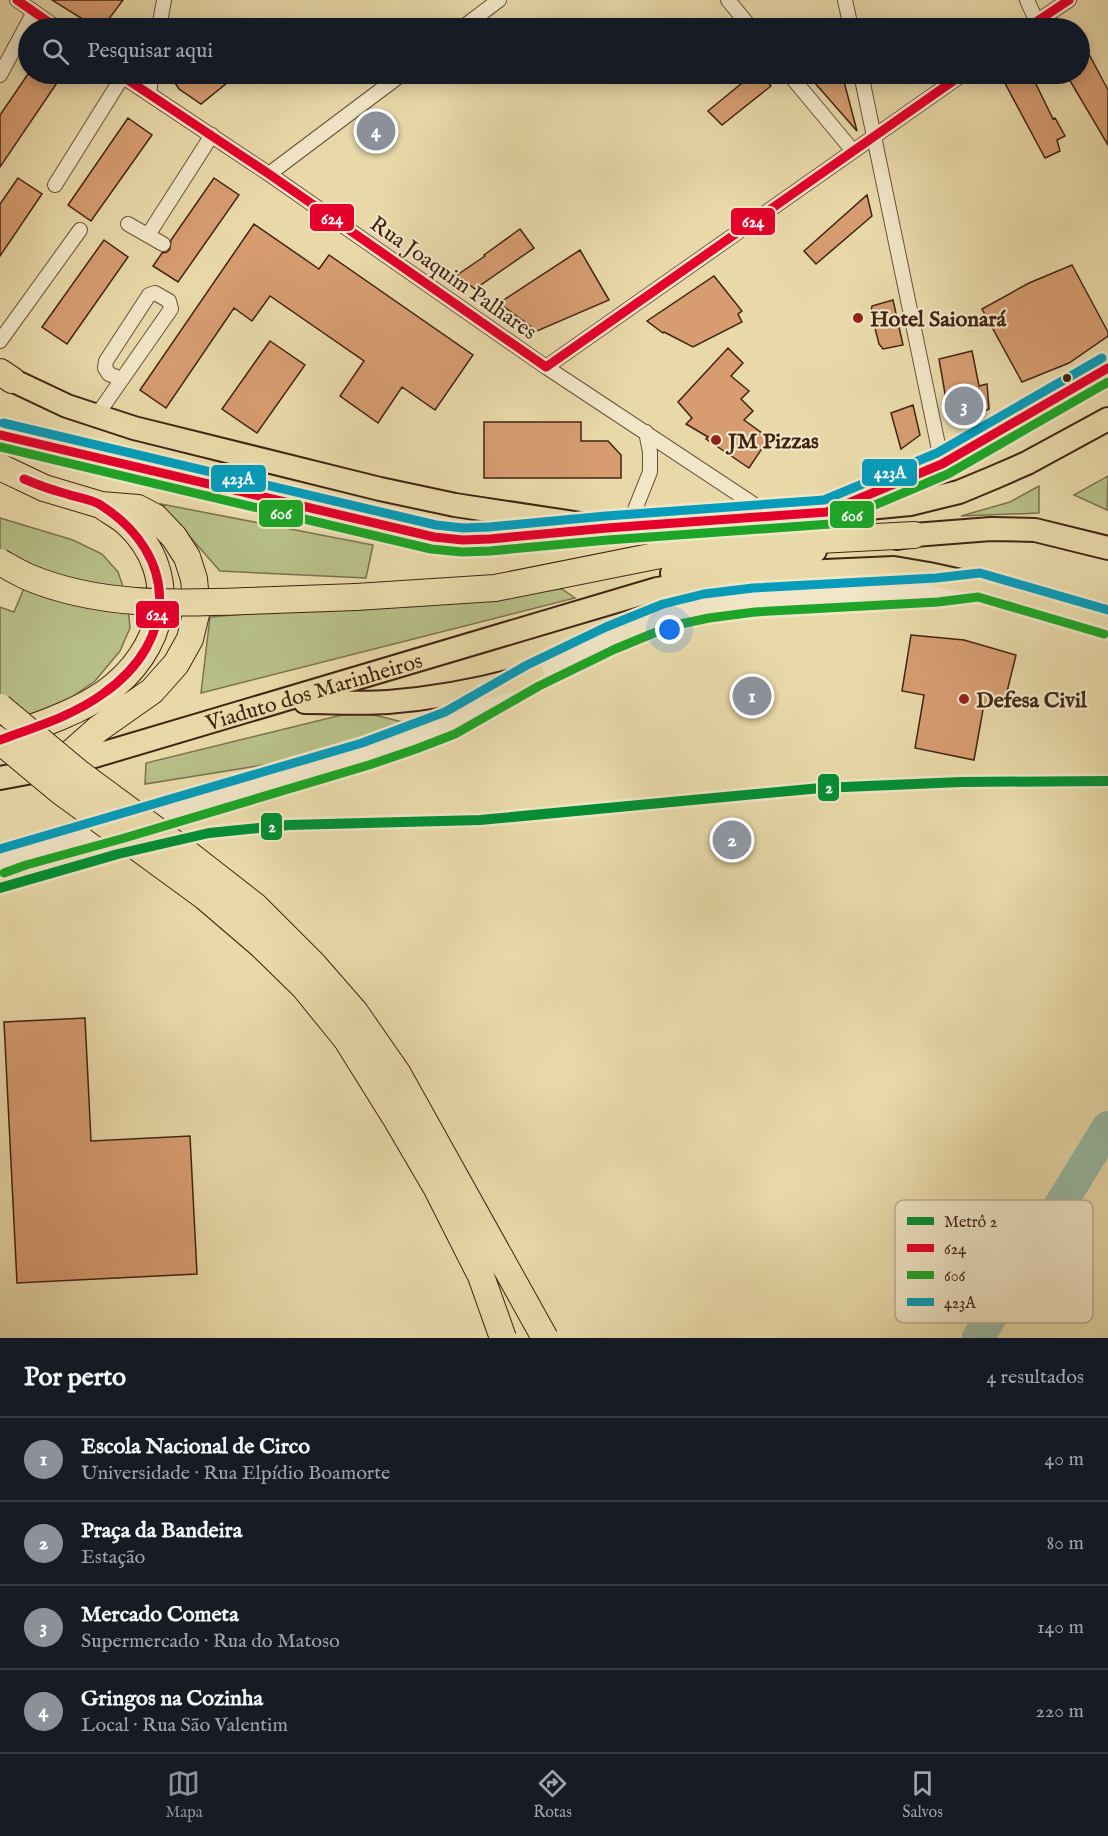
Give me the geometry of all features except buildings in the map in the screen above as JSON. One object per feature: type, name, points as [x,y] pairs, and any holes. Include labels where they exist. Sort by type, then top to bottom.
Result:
[{"type":"highway","points":[[0,467],[44,488],[101,505],[138,508],[155,517],[174,537],[187,557],[194,579],[197,610],[190,639],[176,664],[152,691],[98,729],[54,768]]},
{"type":"highway","points":[[101,505],[127,523],[148,550],[159,576],[161,600],[157,627],[141,658],[129,673],[107,692],[79,710],[0,740],[60,791],[205,897],[261,945],[304,987],[347,1040],[436,1186],[480,1276],[503,1338]]},
{"type":"highway","points":[[0,562],[28,577],[90,595],[141,603],[204,603],[356,597],[495,588],[705,546],[914,535]]},
{"type":"highway","points":[[0,707],[79,773],[255,906],[314,965],[355,1012],[398,1074],[545,1338]]},
{"type":"main road","points":[[827,512],[942,464],[1108,368]]},
{"type":"main road","points":[[4,373],[67,406],[134,428],[380,489],[455,505],[617,527]]},
{"type":"main road","points":[[0,435],[375,524],[434,537],[463,540],[910,504],[959,492],[1027,463],[1108,419]]},
{"type":"main road","points":[[627,598],[655,578],[708,564],[812,552],[914,535],[991,530],[1035,530],[1108,548]]},
{"type":"main road","name":"Viaduto dos Marinheiros","points":[[4,778],[54,768],[657,589],[756,574],[877,568],[929,574],[979,585],[1108,623]]},
{"type":"main road","points":[[0,862],[354,758],[412,738],[450,723],[533,675],[668,615],[707,606],[754,600],[937,590],[979,585]]},
{"type":"main road","points":[[280,702],[387,702],[465,692],[533,675]]},
{"type":"street","points":[[17,0],[43,18]]},
{"type":"street","points":[[161,18],[164,0]]},
{"type":"street","points":[[476,18],[500,0]]},
{"type":"street","points":[[728,0],[743,18]]},
{"type":"street","points":[[845,0],[849,18]]},
{"type":"street","points":[[1027,0],[1031,18]]},
{"type":"street","points":[[1042,18],[1069,0]]},
{"type":"street","points":[[31,18],[34,12]]},
{"type":"street","points":[[0,75],[18,42]]},
{"type":"street","points":[[55,185],[116,84]]},
{"type":"street","name":"Rua Joaquim Palhares","points":[[135,84],[269,174],[546,367],[770,515]]},
{"type":"street","points":[[149,93],[150,84]]},
{"type":"street","points":[[269,174],[389,84]]},
{"type":"street","points":[[797,84],[853,151]]},
{"type":"street","points":[[863,84],[942,464]]},
{"type":"street","points":[[546,367],[949,84]]},
{"type":"street","points":[[148,235],[212,135]]},
{"type":"street","points":[[128,224],[163,244]]},
{"type":"street","points":[[0,341],[80,230]]},
{"type":"street","points":[[97,415],[171,309],[169,301],[155,293],[149,295],[106,362],[105,368],[109,374],[121,379]]},
{"type":"street","points":[[617,527],[650,472],[650,452],[646,432]]},
{"type":"green space","points":[[1108,476],[1107,510],[1074,495]]},
{"type":"green space","points":[[1039,486],[1039,513],[961,516],[1010,502]]},
{"type":"green space","points":[[161,504],[373,545],[366,578],[220,571]]},
{"type":"green space","points":[[0,518],[73,540],[102,554],[118,572],[127,599],[130,628],[120,651],[95,681],[59,706],[0,725],[0,607],[14,612],[27,581],[0,568]]},
{"type":"green space","points":[[562,589],[575,598],[201,693],[210,617]]},
{"type":"green space","points":[[358,711],[411,724],[295,760],[145,784],[146,763]]},
{"type":"waterway","points":[[1063,1200],[1108,1127]]},
{"type":"waterway","points":[[978,1338],[987,1323]]},
{"type":"metro line","name":"2","points":[[0,888],[118,854],[209,833],[288,825],[480,820],[821,788],[961,782],[1108,781]]},
{"type":"transit line","name":"624","points":[[17,0],[43,18]]},
{"type":"transit line","name":"624","points":[[1042,18],[1069,0]]},
{"type":"transit line","name":"624","points":[[134,84],[269,174],[546,367],[949,84]]},
{"type":"transit line","name":"423A","points":[[3,423],[436,525],[463,528],[489,527],[824,500],[937,453],[1102,358]]},
{"type":"transit line","name":"624","points":[[0,435],[434,537],[463,540],[490,539],[827,512],[942,464],[1108,368]]},
{"type":"transit line","name":"606","points":[[0,447],[431,549],[462,552],[490,551],[830,524],[948,474],[1108,382]]},
{"type":"transit line","name":"624","points":[[0,740],[80,708],[104,693],[128,672],[146,649],[156,624],[160,599],[156,573],[145,549],[127,526],[98,504],[24,479]]},
{"type":"transit line","name":"423A","points":[[0,849],[362,743],[445,712],[527,665],[606,627],[663,604],[704,594],[753,588],[936,578],[980,573],[1108,610]]},
{"type":"transit line","name":"606","points":[[4,873],[416,749],[455,734],[539,686],[615,649],[671,626],[755,612],[938,602],[978,597],[1104,634]]},
{"type":"place","name":"Gringos na Cozinha","points":[[376,131]]},
{"type":"place","name":"Hotel Saionará","points":[[858,318]]},
{"type":"place","name":"Mercado Cometa","points":[[964,406]]},
{"type":"place","name":"JM Pizzas","points":[[716,440]]},
{"type":"place","name":"Escola Nacional de Circo","points":[[752,696]]},
{"type":"place","name":"Defesa Civil","points":[[964,699]]},
{"type":"place","name":"Praça da Bandeira","points":[[732,840]]}]
